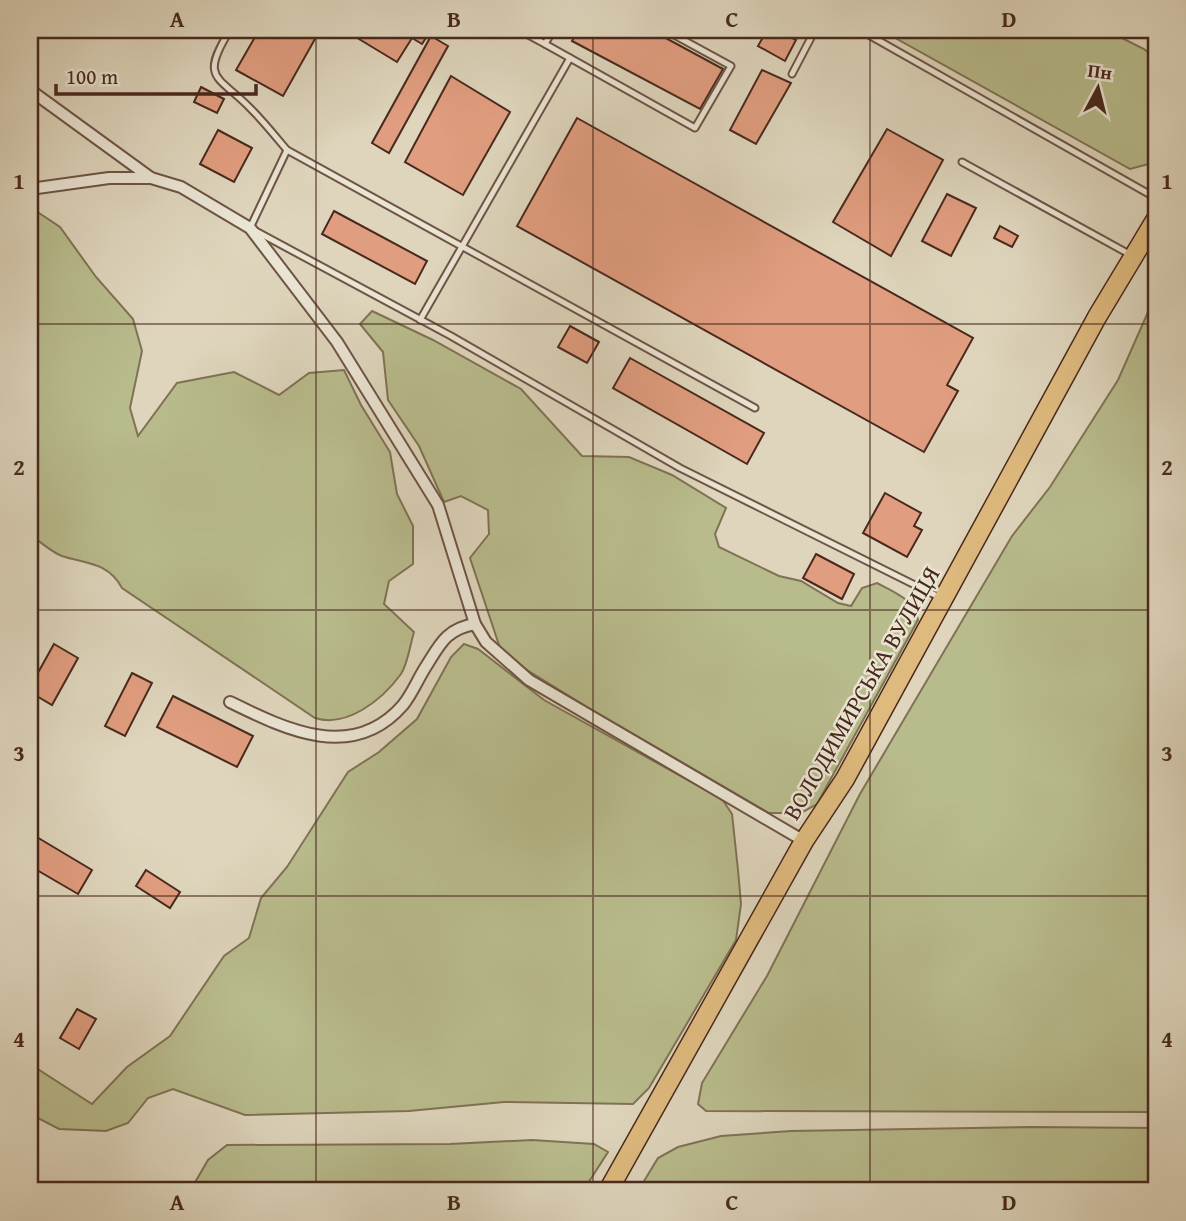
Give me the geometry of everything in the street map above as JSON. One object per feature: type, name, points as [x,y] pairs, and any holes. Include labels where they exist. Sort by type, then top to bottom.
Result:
[{"type":"main road","name":"ВОЛОДИМИРСЬКА ВУЛИЦЯ","points":[[608,1191],[804,842],[845,779],[1097,317],[1156,219]]},
{"type":"street","points":[[30,90],[151,178]]},
{"type":"street","points":[[30,189],[109,178],[151,178],[181,187],[250,228],[337,342],[438,505],[475,624],[486,642],[529,680],[804,842]]},
{"type":"street","points":[[230,702],[302,734],[326,737],[354,734],[370,728],[403,705],[440,643],[456,627],[475,624]]},
{"type":"lane","points":[[230,30],[216,53],[214,67],[217,82],[250,107],[287,150],[755,408]]},
{"type":"lane","points":[[519,30],[695,128],[731,66],[665,30]]},
{"type":"lane","points":[[545,44],[552,30]]},
{"type":"lane","points":[[792,74],[814,30]]},
{"type":"lane","points":[[860,30],[1156,198]]},
{"type":"lane","points":[[420,320],[570,58]]},
{"type":"lane","points":[[287,150],[250,228],[420,320],[680,468],[943,600]]},
{"type":"lane","points":[[962,162],[1135,257]]},
{"type":"green space","points":[[881,30],[1106,30],[1144,49],[1156,59],[1156,162],[1130,169]]},
{"type":"green space","points":[[30,207],[60,227],[96,277],[133,319],[142,351],[130,408],[138,436],[177,383],[234,372],[279,395],[309,373],[344,370],[361,405],[390,452],[397,494],[413,526],[413,564],[389,581],[384,604],[414,632],[401,674],[374,702],[339,719],[315,718],[122,588],[110,573],[96,565],[58,554],[30,534]]},
{"type":"green space","points":[[1156,294],[1156,1112],[706,1111],[698,1104],[702,1083],[767,976],[860,794],[1012,536],[1050,487],[1118,380]]},
{"type":"green space","points":[[372,311],[433,340],[521,389],[582,456],[629,457],[672,475],[726,508],[715,534],[719,547],[779,576],[801,581],[838,603],[851,606],[862,588],[877,583],[897,593],[913,607],[918,620],[817,804],[801,813],[769,813],[587,707],[527,670],[500,648],[470,558],[489,534],[488,510],[461,496],[444,502],[419,446],[388,400],[383,352],[360,324]]},
{"type":"green space","points":[[464,644],[478,649],[544,700],[722,799],[732,814],[741,904],[736,940],[649,1088],[633,1104],[504,1102],[409,1111],[245,1115],[173,1089],[148,1098],[128,1123],[106,1131],[59,1129],[30,1114],[30,1064],[92,1104],[127,1067],[170,1036],[224,956],[249,938],[261,898],[287,867],[348,772],[379,752],[417,719],[451,657]]},
{"type":"green space","points":[[1156,1128],[1156,1191],[638,1191],[658,1158],[678,1147],[721,1136],[791,1131]]},
{"type":"green space","points":[[532,1140],[594,1144],[608,1152],[583,1191],[190,1191],[208,1160],[227,1145],[450,1144]]},
{"type":"building","points":[[259,30],[320,30],[283,96],[236,70]]},
{"type":"building","points":[[358,30],[431,30],[422,44],[412,38],[397,62],[354,36]]},
{"type":"building","points":[[578,30],[651,30],[723,69],[700,109],[572,41]]},
{"type":"building","points":[[767,30],[777,30],[796,40],[785,61],[758,46]]},
{"type":"building","points":[[431,36],[448,46],[389,153],[372,143]]},
{"type":"building","points":[[762,70],[791,83],[756,144],[730,130]]},
{"type":"building","points":[[451,76],[510,112],[463,195],[405,162]]},
{"type":"building","points":[[201,87],[224,99],[217,113],[194,102]]},
{"type":"building","points":[[577,118],[973,338],[947,385],[958,391],[924,452],[517,226]]},
{"type":"building","points":[[887,129],[943,160],[891,256],[833,222]]},
{"type":"building","points":[[218,130],[252,148],[234,182],[200,164]]},
{"type":"building","points":[[947,194],[976,208],[951,256],[922,241]]},
{"type":"building","points":[[334,211],[427,261],[415,284],[322,234]]},
{"type":"building","points":[[1000,226],[1018,236],[1012,247],[994,238]]},
{"type":"building","points":[[570,326],[599,342],[587,363],[558,347]]},
{"type":"building","points":[[630,358],[764,433],[747,464],[613,388]]},
{"type":"building","points":[[885,493],[921,513],[914,526],[922,530],[907,557],[863,533]]},
{"type":"building","points":[[816,554],[854,574],[842,599],[803,578]]},
{"type":"building","points":[[54,644],[78,658],[52,705],[30,692],[30,687]]},
{"type":"building","points":[[132,673],[152,683],[125,736],[105,726]]},
{"type":"building","points":[[173,696],[253,736],[237,767],[157,727]]},
{"type":"building","points":[[30,833],[92,870],[78,894],[30,866]]},
{"type":"building","points":[[146,870],[180,892],[170,908],[136,886]]},
{"type":"building","points":[[77,1009],[96,1019],[79,1049],[60,1038]]}]
